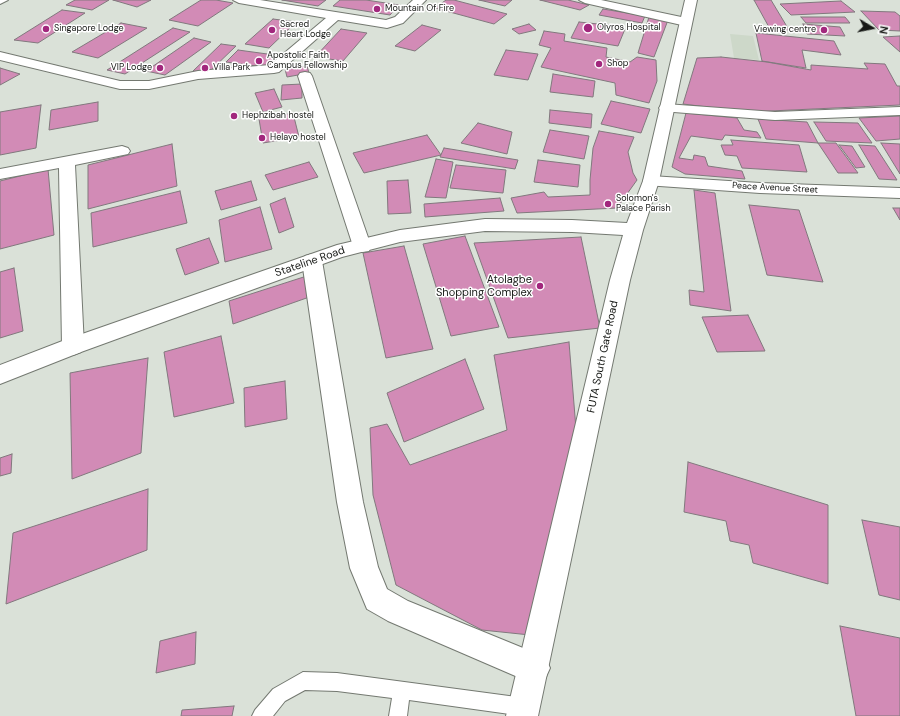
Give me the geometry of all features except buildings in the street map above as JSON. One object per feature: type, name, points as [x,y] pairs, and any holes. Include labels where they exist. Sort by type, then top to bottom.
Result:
[{"type":"street","points":[[244,0],[335,17],[387,24],[399,20],[420,0]]},
{"type":"street","points":[[585,0],[616,4],[686,22]]},
{"type":"street","name":"FUTA South Gate Road","points":[[523,712],[618,288],[634,230],[651,181],[691,0]]},
{"type":"street","points":[[0,56],[120,85],[149,85],[198,75],[274,69],[335,17]]},
{"type":"street","points":[[305,76],[362,246]]},
{"type":"street","points":[[666,108],[775,116],[900,111]]},
{"type":"street","points":[[0,174],[122,151]]},
{"type":"street","points":[[67,161],[73,346]]},
{"type":"street","name":"Peace Avenue Street","points":[[651,181],[760,188],[900,193]]},
{"type":"street","name":"Stateline Road","points":[[0,374],[73,346],[312,261],[400,236],[485,225],[572,226],[634,230]]},
{"type":"street","points":[[312,261],[350,502],[364,568],[378,599],[398,611],[534,668]]},
{"type":"lane","points":[[261,716],[279,695],[303,681],[337,682],[402,691],[523,712]]},
{"type":"lane","points":[[398,716],[402,691]]},
{"type":"shaded area","points":[[730,34],[753,36],[759,60],[734,58]]},
{"type":"place","name":"Mountain Of Fire","points":[[377,9]]},
{"type":"place","name":"Olyros Hospital","points":[[588,28]]},
{"type":"place","name":"Singapore Lodge","points":[[46,29]]},
{"type":"place","name":"Sacred Heart Lodge","points":[[272,30]]},
{"type":"place","name":"Viewing centre","points":[[824,30]]},
{"type":"place","name":"Apostolic Faith Campus Fellowship","points":[[259,61]]},
{"type":"place","name":"Shop","points":[[599,64]]},
{"type":"place","name":"VIP Lodge","points":[[160,68]]},
{"type":"place","name":"Villa Park","points":[[205,68]]},
{"type":"place","name":"Hephzibah hostel","points":[[234,116]]},
{"type":"place","name":"Helayo hostel","points":[[262,138]]},
{"type":"place","name":"Solomon's Palace Parish","points":[[608,204]]},
{"type":"place","name":"Atolagbe Shopping Complex","points":[[540,286]]}]
